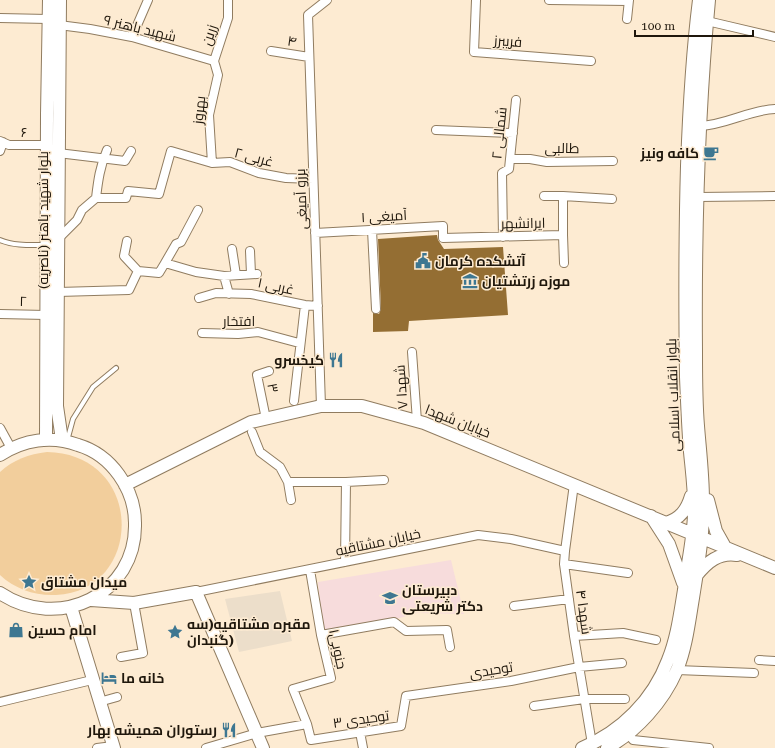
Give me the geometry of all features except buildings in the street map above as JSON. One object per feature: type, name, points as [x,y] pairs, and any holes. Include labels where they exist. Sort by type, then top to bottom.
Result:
[{"type":"main road","name":"بلوار شهید باهنر (ناصریه)","points":[[46,440],[46,315],[58,153],[53,114],[48,19],[49,0]]},
{"type":"main road","name":"بلوار شهید باهنر (ناصریه)","points":[[60,0],[60,25],[53,114],[47,145],[52,242],[58,292],[57,406],[65,441]]},
{"type":"main road","name":"بلوار انقلاب اسلامی","points":[[607,748],[628,734],[645,718],[670,684],[677,670],[688,627],[696,576],[697,535],[694,516],[698,483],[686,363],[686,197],[691,77],[699,0]]},
{"type":"main road","name":"بلوار انقلاب اسلامی","points":[[695,446],[697,402],[696,326],[700,126],[702,77],[709,0]]},
{"type":"main road","name":"خیابان شهدا","points":[[125,485],[251,422],[321,406],[362,406],[417,421],[574,484],[775,568]]},
{"type":"main road","points":[[0,455],[11,448],[28,442],[46,440],[65,441],[82,446],[100,456],[116,471],[125,485],[132,502],[135,517],[135,533],[132,548],[126,563],[118,576],[103,592],[91,600],[70,607],[54,610],[38,609],[17,603],[0,593]]},
{"type":"main road","points":[[666,523],[673,520],[685,511],[698,483]]},
{"type":"main road","points":[[698,483],[716,531],[725,547]]},
{"type":"main road","points":[[651,516],[669,544],[684,586]]},
{"type":"main road","name":"بلوار انقلاب اسلامی","points":[[587,746],[623,724],[645,700],[659,681],[668,660],[679,622],[684,586],[697,535]]},
{"type":"main road","points":[[696,576],[711,560],[722,555],[731,554],[752,558]]},
{"type":"main road","points":[[91,600],[134,603],[196,592],[263,748]]},
{"type":"main road","points":[[70,607],[114,747]]},
{"type":"street","points":[[132,37],[148,0]]},
{"type":"street","name":"زرین","points":[[214,61],[228,18],[228,0]]},
{"type":"street","name":"برزو آمیغی","points":[[321,406],[308,15],[327,0]]},
{"type":"street","name":"فریبرز","points":[[476,0],[474,52],[591,61]]},
{"type":"street","points":[[549,0],[628,1],[627,18]]},
{"type":"street","points":[[0,18],[48,19]]},
{"type":"street","points":[[707,21],[775,36]]},
{"type":"street","name":"شهید باهنر ۹","points":[[60,25],[132,37],[214,61]]},
{"type":"street","name":"۴","points":[[271,51],[309,57]]},
{"type":"street","name":"بهروز","points":[[212,163],[209,115],[218,76],[214,61]]},
{"type":"street","name":"۲ شمالی","points":[[503,237],[502,173],[509,169],[516,100]]},
{"type":"street","points":[[700,126],[712,125],[766,109],[775,109]]},
{"type":"street","points":[[436,130],[513,133]]},
{"type":"street","points":[[0,151],[1,142]]},
{"type":"street","name":"۶","points":[[1,142],[9,145],[47,145]]},
{"type":"street","points":[[52,242],[77,220],[82,210],[96,198],[98,175],[101,171],[103,159],[107,150]]},
{"type":"street","points":[[58,153],[125,161],[131,150]]},
{"type":"street","name":"۲ غربی","points":[[96,198],[126,198],[128,191],[159,194],[171,151],[212,163],[230,162],[259,173],[286,178],[313,180]]},
{"type":"street","name":"طالبی","points":[[510,158],[547,162],[613,161]]},
{"type":"street","points":[[544,196],[612,199]]},
{"type":"street","name":"ایرانشهر","points":[[443,238],[563,235],[563,196]]},
{"type":"street","points":[[698,197],[775,196]]},
{"type":"street","points":[[127,241],[124,256],[138,271],[159,273],[176,244],[181,242],[198,210]]},
{"type":"street","name":"آمیغی ۱","points":[[315,233],[443,226],[443,238]]},
{"type":"street","points":[[372,230],[376,309]]},
{"type":"street","points":[[563,235],[564,263]]},
{"type":"street","points":[[232,249],[236,275]]},
{"type":"street","points":[[165,263],[196,272],[224,276],[254,274],[250,251]]},
{"type":"street","points":[[58,292],[129,290],[138,271]]},
{"type":"street","points":[[224,276],[229,294]]},
{"type":"street","name":"۱ غربی","points":[[199,298],[216,293],[251,294],[305,305],[318,306]]},
{"type":"street","points":[[294,401],[299,343],[305,305]]},
{"type":"street","name":"۲","points":[[0,314],[46,315]]},
{"type":"street","name":"افتخار","points":[[202,333],[238,334],[258,332],[299,343]]},
{"type":"street","name":"شهدا ۷","points":[[412,352],[417,421]]},
{"type":"street","name":"۳","points":[[266,419],[258,375],[269,371]]},
{"type":"street","points":[[0,428],[11,448]]},
{"type":"street","points":[[252,432],[260,452],[280,467],[288,482],[291,500]]},
{"type":"street","points":[[288,482],[346,482],[384,480]]},
{"type":"street","points":[[345,562],[346,482]]},
{"type":"street","name":"شهدا ۴","points":[[574,484],[564,564],[584,699],[587,746]]},
{"type":"street","name":"خیابان مشتاقیه","points":[[196,592],[478,535],[511,539],[565,551]]},
{"type":"street","points":[[564,564],[628,573]]},
{"type":"street","name":"جنوبی۱","points":[[307,724],[293,688],[330,678],[310,570]]},
{"type":"street","points":[[514,606],[569,599]]},
{"type":"street","points":[[121,657],[144,653],[134,603]]},
{"type":"street","points":[[321,635],[394,622],[406,631],[447,630],[450,647]]},
{"type":"street","points":[[574,636],[623,633],[656,640]]},
{"type":"street","points":[[760,660],[775,661]]},
{"type":"street","name":"توحیدی","points":[[406,696],[511,681],[579,668],[622,663]]},
{"type":"street","points":[[677,670],[754,673]]},
{"type":"street","points":[[0,702],[92,680]]},
{"type":"street","name":"توحیدی ۳","points":[[307,724],[311,740],[401,726],[406,696]]},
{"type":"street","points":[[99,702],[117,697]]},
{"type":"street","points":[[534,706],[584,699],[625,699]]},
{"type":"street","points":[[206,748],[256,733],[307,724]]},
{"type":"street","points":[[360,732],[363,748]]},
{"type":"street","points":[[628,734],[633,740],[709,748]]},
{"type":"street","points":[[97,748],[114,747]]},
{"type":"lane","points":[[0,240],[26,245],[52,242]]},
{"type":"lane","points":[[65,441],[73,419],[93,386],[116,368]]},
{"type":"shaded area","points":[[47,452],[79,459],[102,474],[116,497],[122,522],[118,548],[106,571],[85,588],[56,595],[26,591],[12,584],[0,575],[0,472],[10,464],[22,458]]},
{"type":"shaded area","name":"دبیرستان دکتر شریعتی","points":[[451,560],[464,614],[417,613],[393,620],[323,632],[318,582]]},
{"type":"shaded area","points":[[280,591],[292,641],[239,652],[225,599]]},
{"type":"place","name":"کافه ونیز","points":[[711,153]]},
{"type":"place","name":"آتشکده کرمان","points":[[423,261]]},
{"type":"place","name":"موزه زرتشتیان","points":[[470,281]]},
{"type":"place","name":"کیخسرو","points":[[336,360]]},
{"type":"place","name":"ميدان مشتاق","points":[[29,582]]},
{"type":"place","name":"دبیرستان دکتر شریعتی","points":[[390,598]]},
{"type":"place","name":"امام حسین","points":[[16,630]]},
{"type":"place","name":"مقبره مشتاقیه(سه گنبدان)","points":[[175,632]]},
{"type":"place","name":"خانه ما","points":[[109,678]]},
{"type":"place","name":"رستوران همیشه بهار","points":[[229,730]]}]
